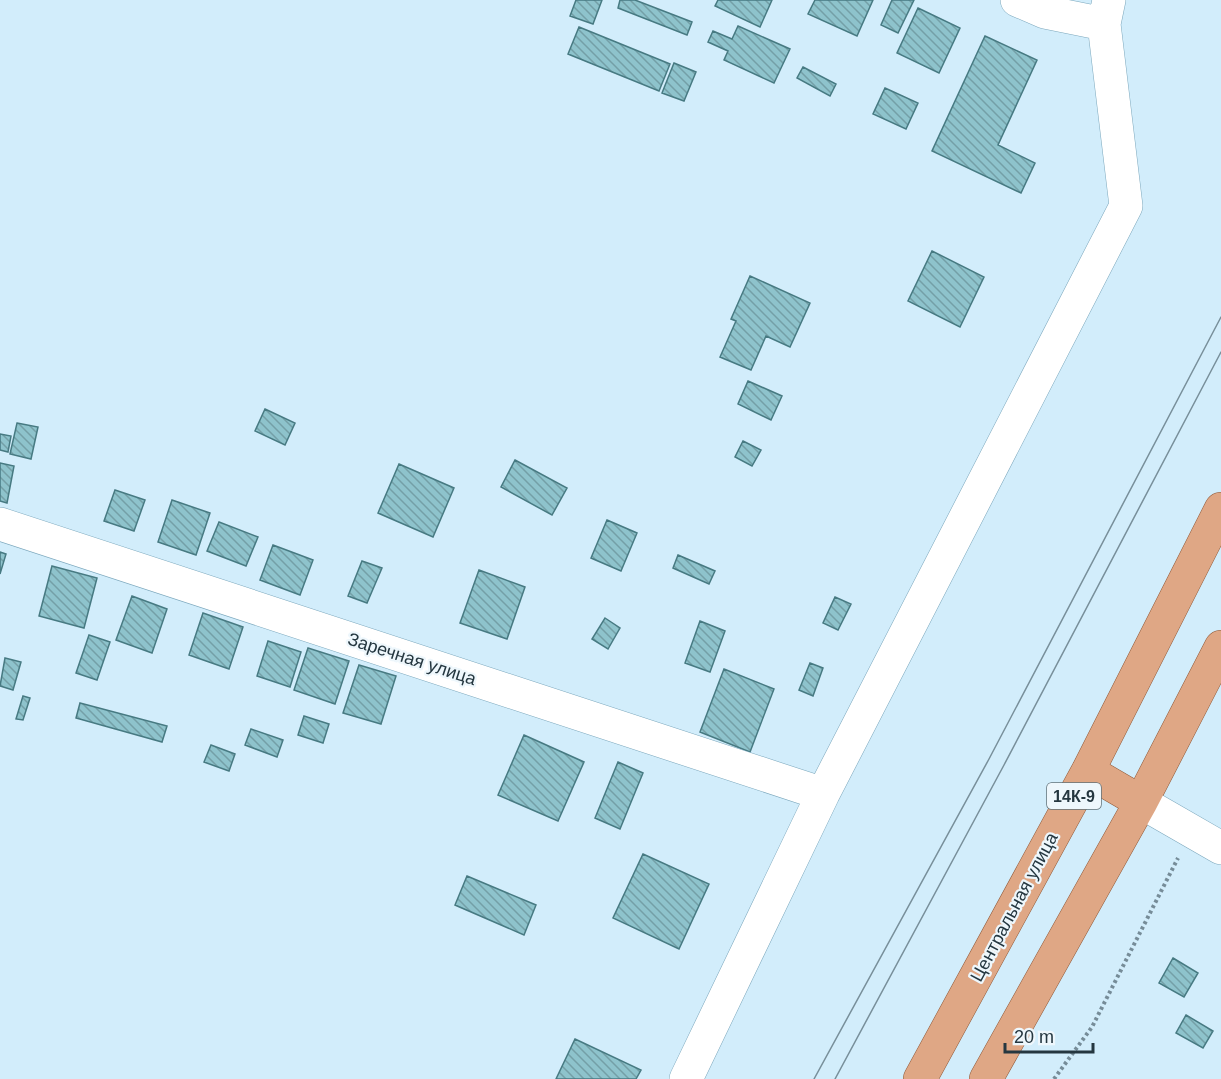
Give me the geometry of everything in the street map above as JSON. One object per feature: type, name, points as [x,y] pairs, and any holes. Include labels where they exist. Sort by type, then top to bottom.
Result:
[{"type":"main road","name":"Центральная улица","points":[[920,1079],[1088,771],[1221,509]]},
{"type":"main road","points":[[986,1079],[1141,802],[1221,647]]},
{"type":"main road","points":[[1088,771],[1141,802]]},
{"type":"street","points":[[686,1079],[824,794],[1126,206],[1107,12],[1045,12],[1017,0]]},
{"type":"street","name":"Заречная улица","points":[[0,524],[824,794]]},
{"type":"street","points":[[1141,802],[1221,849]]},
{"type":"path","points":[[1054,1079],[1092,1027],[1192,830]]},
{"type":"building","points":[[576,0],[602,0],[593,24],[570,16]]},
{"type":"building","points":[[620,0],[635,0],[692,22],[687,35],[618,8]]},
{"type":"building","points":[[718,0],[772,0],[760,27],[715,6]]},
{"type":"building","points":[[815,0],[873,0],[857,36],[808,14]]},
{"type":"building","points":[[892,0],[914,0],[898,33],[881,25]]},
{"type":"building","points":[[918,8],[960,28],[939,73],[897,53]]},
{"type":"building","points":[[738,26],[790,49],[774,83],[724,60],[728,51],[708,42],[713,31],[732,39]]},
{"type":"building","points":[[579,27],[670,64],[659,91],[568,54]]},
{"type":"building","points":[[985,36],[1037,60],[998,145],[1035,163],[1021,193],[932,151]]},
{"type":"building","points":[[674,63],[696,72],[684,101],[662,93]]},
{"type":"building","points":[[803,67],[836,84],[830,96],[797,78]]},
{"type":"building","points":[[885,88],[918,103],[906,129],[873,114]]},
{"type":"building","points":[[932,251],[984,277],[960,327],[908,301]]},
{"type":"building","points":[[750,276],[810,303],[790,347],[766,336],[751,370],[720,357],[736,321],[731,319]]},
{"type":"building","points":[[748,381],[782,396],[771,420],[738,404]]},
{"type":"building","points":[[265,409],[295,423],[285,445],[255,431]]},
{"type":"building","points":[[17,423],[38,427],[31,459],[10,454]]},
{"type":"building","points":[[0,434],[11,436],[8,452],[0,450]]},
{"type":"building","points":[[743,441],[761,450],[752,466],[735,457]]},
{"type":"building","points":[[515,460],[567,488],[552,515],[501,487]]},
{"type":"building","points":[[0,463],[14,466],[7,503],[0,501]]},
{"type":"building","points":[[399,464],[454,488],[433,537],[378,513]]},
{"type":"building","points":[[115,490],[145,500],[134,531],[104,521]]},
{"type":"building","points":[[172,500],[210,513],[196,555],[158,542]]},
{"type":"building","points":[[607,520],[637,533],[621,571],[591,558]]},
{"type":"building","points":[[219,522],[258,537],[246,566],[207,551]]},
{"type":"building","points":[[273,545],[313,560],[300,595],[260,580]]},
{"type":"building","points":[[0,552],[6,554],[0,574]]},
{"type":"building","points":[[678,555],[715,571],[709,584],[673,568]]},
{"type":"building","points":[[362,561],[382,568],[367,603],[348,596]]},
{"type":"building","points":[[52,566],[97,578],[84,628],[39,616]]},
{"type":"building","points":[[479,570],[525,587],[507,639],[460,623]]},
{"type":"building","points":[[132,596],[167,609],[152,653],[116,640]]},
{"type":"building","points":[[835,597],[851,604],[838,630],[823,623]]},
{"type":"building","points":[[203,613],[243,627],[229,669],[189,655]]},
{"type":"building","points":[[605,618],[620,628],[608,649],[592,639]]},
{"type":"building","points":[[700,621],[725,631],[710,672],[685,663]]},
{"type":"building","points":[[89,635],[110,642],[97,680],[76,673]]},
{"type":"building","points":[[268,641],[301,652],[290,687],[257,676]]},
{"type":"building","points":[[308,648],[349,661],[335,704],[294,690]]},
{"type":"building","points":[[5,658],[21,662],[13,690],[0,686]]},
{"type":"building","points":[[810,663],[823,668],[813,696],[799,690]]},
{"type":"building","points":[[359,665],[396,676],[381,724],[343,713]]},
{"type":"building","points":[[724,669],[774,689],[750,752],[700,732]]},
{"type":"building","points":[[23,696],[30,698],[23,720],[16,719]]},
{"type":"building","points":[[80,703],[167,726],[162,742],[76,718]]},
{"type":"building","points":[[304,716],[329,724],[323,743],[298,735]]},
{"type":"building","points":[[251,729],[283,740],[277,757],[245,745]]},
{"type":"building","points":[[524,735],[584,762],[558,821],[498,795]]},
{"type":"building","points":[[211,745],[235,754],[229,771],[204,762]]},
{"type":"building","points":[[618,762],[643,773],[620,829],[595,818]]},
{"type":"building","points":[[643,854],[709,884],[679,949],[613,918]]},
{"type":"building","points":[[467,876],[536,905],[524,935],[455,905]]},
{"type":"building","points":[[1173,958],[1198,973],[1184,997],[1159,983]]},
{"type":"building","points":[[1186,1015],[1213,1031],[1203,1048],[1176,1033]]},
{"type":"building","points":[[575,1039],[641,1070],[636,1079],[556,1079]]},
{"type":"tram line","points":[[814,1079],[989,759],[1221,317]]},
{"type":"tram line","points":[[835,1079],[1004,765],[1221,352]]}]
